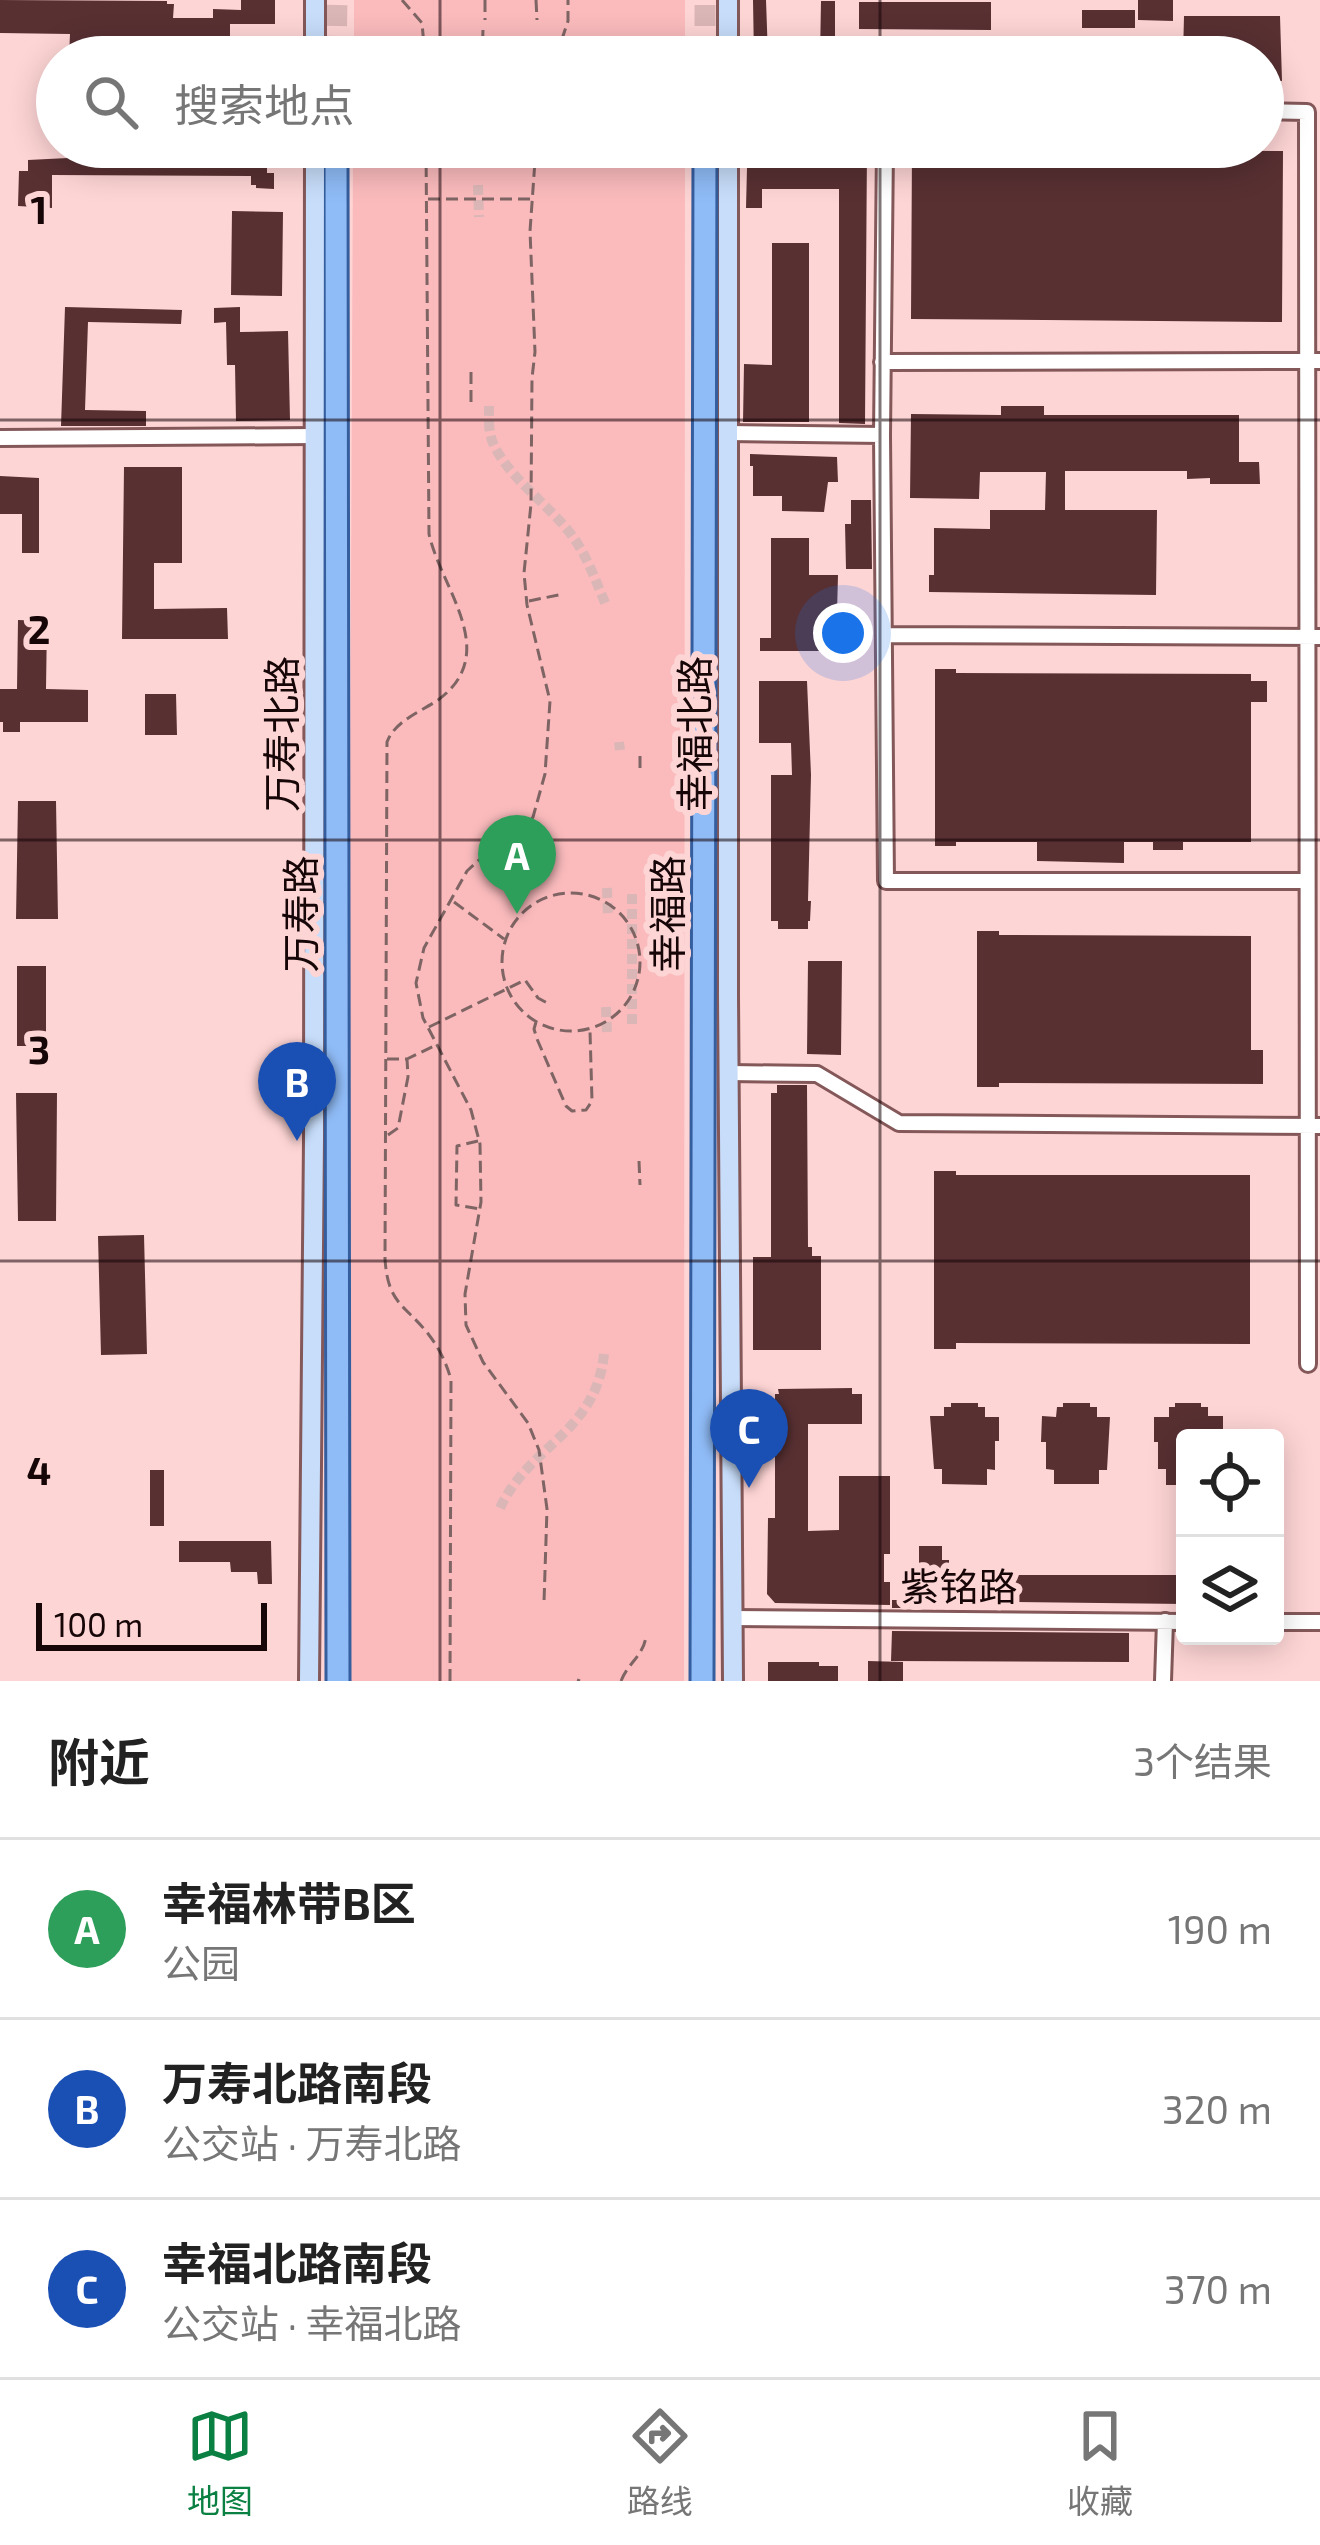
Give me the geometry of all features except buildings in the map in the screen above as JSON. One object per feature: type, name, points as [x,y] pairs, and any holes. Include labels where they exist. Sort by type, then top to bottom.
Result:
[{"type":"main road","points":[[315,0],[315,36]]},
{"type":"main road","points":[[728,0],[728,36]]},
{"type":"main road","name":"万寿北路","points":[[309,1681],[315,168]]},
{"type":"main road","name":"万寿路","points":[[336,168],[338,1681]]},
{"type":"main road","name":"幸福路","points":[[702,1681],[705,168]]},
{"type":"main road","name":"幸福北路","points":[[728,168],[733,1681]]},
{"type":"street","points":[[1284,111],[1307,112],[1314,362],[1314,637],[1307,881],[1314,1126],[1308,1364]]},
{"type":"street","points":[[885,168],[886,881],[1307,881]]},
{"type":"street","points":[[883,362],[1314,362]]},
{"type":"street","points":[[728,433],[882,435]]},
{"type":"street","points":[[0,438],[316,436]]},
{"type":"street","points":[[884,635],[1314,637]]},
{"type":"street","points":[[728,1073],[817,1074],[899,1123],[1314,1126]]},
{"type":"street","name":"紫铭路","points":[[732,1618],[1176,1622]]},
{"type":"street","points":[[1163,1681],[1166,1622]]},
{"type":"street","points":[[1284,1622],[1320,1622]]},
{"type":"path","points":[[402,0],[422,23],[423,36]]},
{"type":"path","points":[[485,0],[485,20]]},
{"type":"path","points":[[536,0],[537,20]]},
{"type":"path","points":[[563,36],[568,0]]},
{"type":"path","points":[[483,31],[483,36]]},
{"type":"path","points":[[426,168],[429,534],[461,613],[466,647],[458,682],[394,728],[387,742],[386,1259],[389,1285],[399,1305],[438,1348],[452,1388],[450,1681]]},
{"type":"path","points":[[534,168],[531,504],[524,573],[526,601],[550,701],[548,746],[533,817],[513,848],[472,865],[419,960],[417,996],[427,1028],[471,1110],[479,1141],[481,1210],[465,1294],[466,1324],[482,1362],[535,1438],[542,1461],[548,1496],[544,1602]]},
{"type":"path","points":[[426,199],[531,199]]},
{"type":"path","points":[[471,372],[471,408]]},
{"type":"path","points":[[526,601],[563,594]]},
{"type":"path","points":[[640,750],[640,768]]},
{"type":"path","points":[[572,892],[594,896],[613,906],[638,942],[636,986],[609,1020],[588,1029],[566,1031],[536,1022],[523,1013],[506,988],[501,971],[505,940],[527,907],[548,896],[572,892]]},
{"type":"path","points":[[452,901],[505,940]]},
{"type":"path","points":[[427,1028],[525,980],[538,998],[551,1005]]},
{"type":"path","points":[[536,1022],[537,1039],[566,1106],[579,1112],[590,1106],[594,1077],[588,1029]]},
{"type":"path","points":[[385,1059],[407,1059],[436,1045]]},
{"type":"path","points":[[385,1137],[398,1127],[407,1059]]},
{"type":"path","points":[[479,1141],[457,1146],[456,1205],[481,1210]]},
{"type":"path","points":[[639,1161],[640,1185]]},
{"type":"path","points":[[621,1681],[645,1647],[646,1636]]},
{"type":"shaded area","points":[[354,0],[685,0],[685,36],[354,36]]},
{"type":"shaded area","points":[[353,168],[685,168],[684,1681],[346,1681]]},
{"type":"tunnel","points":[[336,36],[337,0]]},
{"type":"tunnel","points":[[705,0],[705,36]]},
{"type":"tunnel","points":[[478,185],[479,217]]},
{"type":"tunnel","points":[[489,406],[490,434],[500,456],[573,537],[606,605]]},
{"type":"tunnel","points":[[619,742],[620,750]]},
{"type":"tunnel","points":[[607,888],[608,917]]},
{"type":"tunnel","points":[[632,894],[632,1026]]},
{"type":"tunnel","points":[[606,1007],[607,1034]]},
{"type":"tunnel","points":[[500,1508],[527,1468],[588,1403],[604,1354]]},
{"type":"place","name":"幸福林带B区","points":[[517,914]]},
{"type":"place","name":"万寿北路南段","points":[[297,1141]]},
{"type":"place","name":"幸福北路南段","points":[[749,1488]]}]
